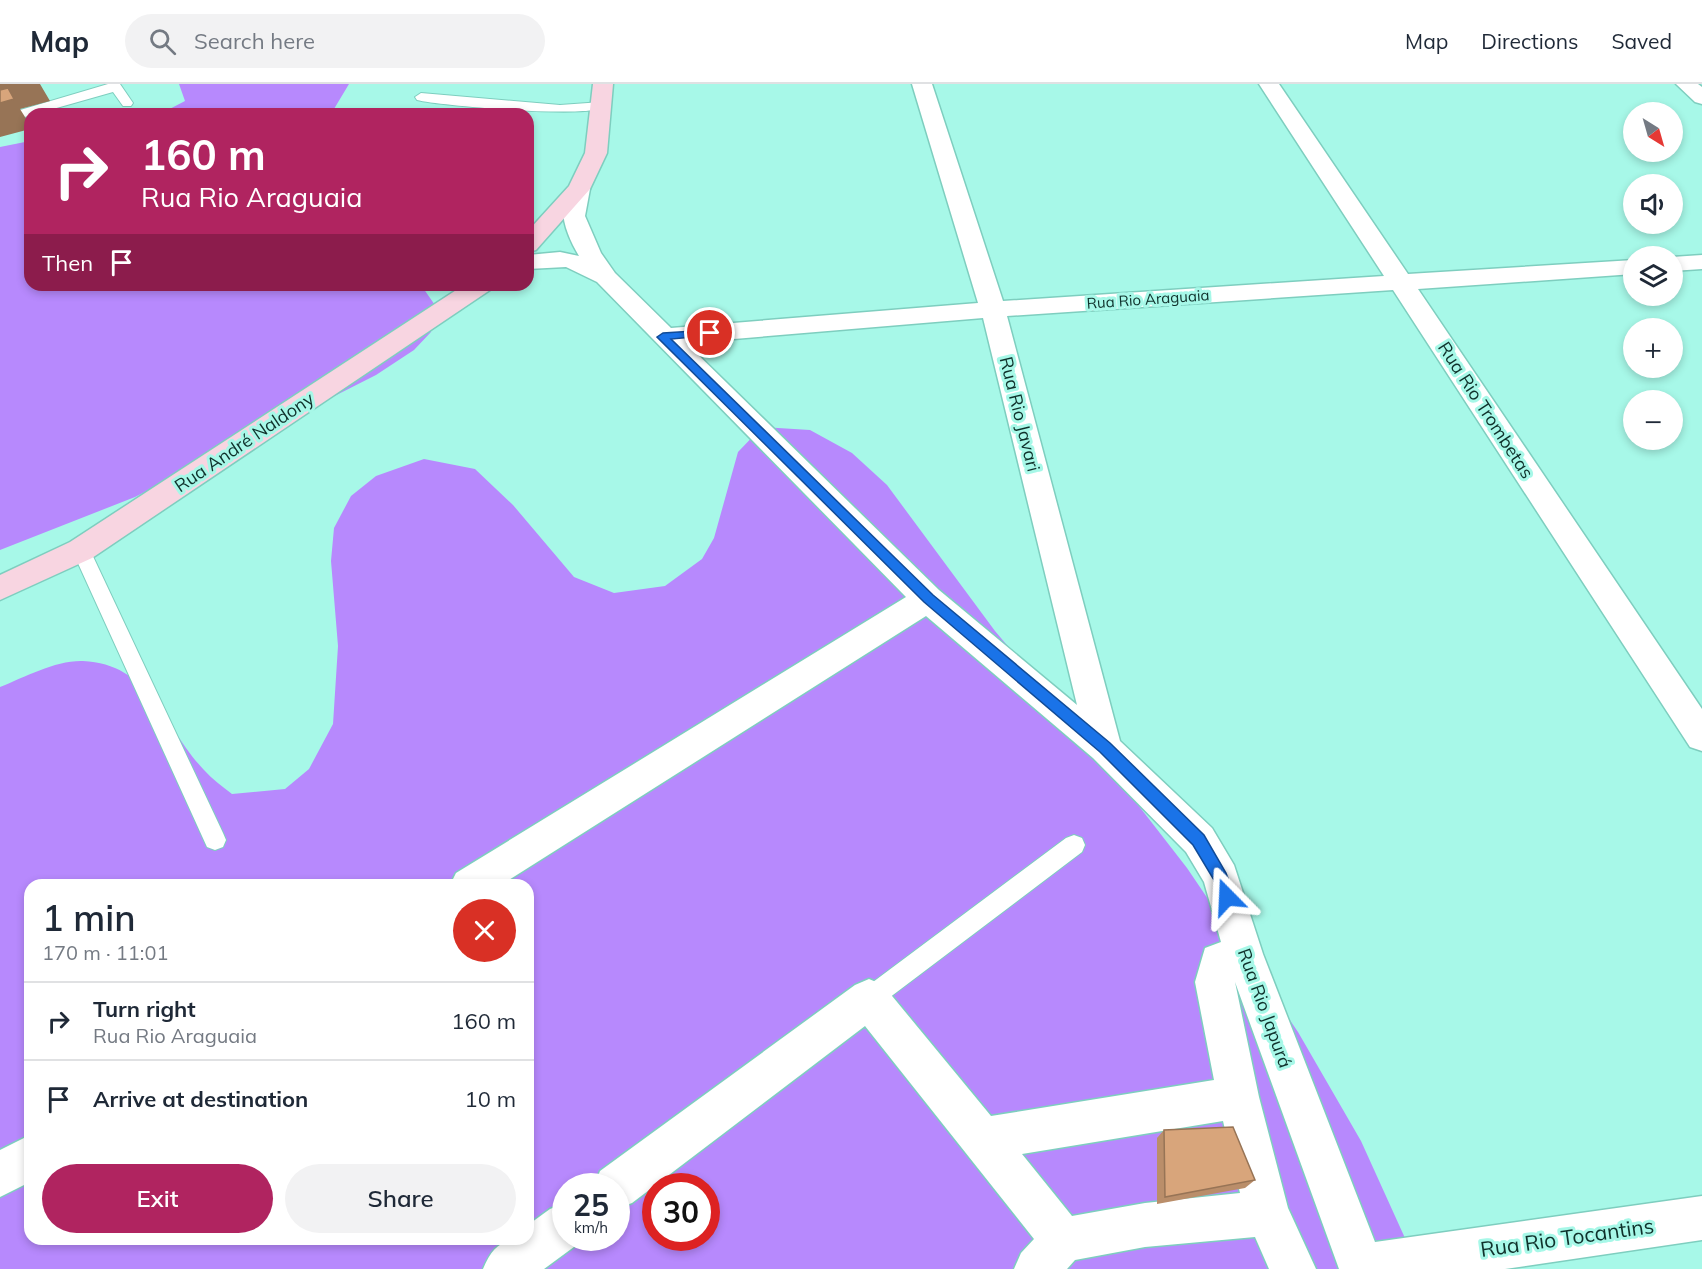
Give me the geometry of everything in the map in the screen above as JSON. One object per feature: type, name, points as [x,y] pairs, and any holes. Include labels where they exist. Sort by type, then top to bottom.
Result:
[{"type":"main road","points":[[534,238],[579,189],[596,153],[603,84]]},
{"type":"main road","name":"Rua André Naldony","points":[[0,588],[81,550],[472,291]]},
{"type":"street","name":"Rua Rio Javari","points":[[922,84],[993,309],[1105,747]]},
{"type":"street","name":"Rua Rio Trombetas","points":[[1269,84],[1702,737]]},
{"type":"street","points":[[1686,84],[1702,98]]},
{"type":"street","name":"Rua Rio Japurá","points":[[579,189],[573,216],[589,253],[606,278],[928,599],[1105,747],[1199,840],[1221,878],[1244,954],[1362,1268]]},
{"type":"street","name":"Rua Rio Japurá","points":[[534,261],[563,258],[576,261],[606,278]]},
{"type":"street","points":[[1683,263],[1702,262]]},
{"type":"street","name":"Rua Rio Araguaia","points":[[663,337],[993,309],[1623,268]]},
{"type":"street","points":[[478,879],[928,599]]},
{"type":"street","points":[[1244,954],[1220,961],[1215,982],[1238,1097],[1267,1214],[1293,1269]]},
{"type":"street","points":[[630,1177],[870,999],[983,1139],[1050,1254],[1145,1225],[1267,1214]]},
{"type":"street","points":[[983,1139],[1238,1097]]},
{"type":"street","points":[[0,1175],[24,1161]]},
{"type":"street","name":"Rua Rio Tocantins","points":[[1362,1268],[1702,1218]]},
{"type":"street","points":[[506,1269],[552,1235]]},
{"type":"lane","points":[[69,84],[78,98]]},
{"type":"lane","points":[[43,108],[115,86],[127,103]]},
{"type":"lane","points":[[421,97],[560,109],[602,106]]},
{"type":"lane","points":[[0,120],[24,113]]},
{"type":"lane","points":[[81,550],[215,840]]},
{"type":"lane","points":[[870,999],[1074,846]]},
{"type":"shaded area","points":[[179,84],[349,84],[335,108],[172,108],[185,101]]},
{"type":"shaded area","points":[[24,142],[24,291],[425,291],[437,308],[431,332],[414,350],[376,375],[135,497],[0,550],[0,147]]},
{"type":"shaded area","points":[[762,427],[810,430],[852,453],[887,485],[995,631],[1097,752],[1187,868],[1298,1032],[1361,1141],[1419,1269],[0,1269],[0,687],[62,663],[83,661],[106,665],[125,673],[141,686],[204,770],[232,794],[285,789],[309,769],[333,724],[338,646],[331,561],[334,528],[351,496],[376,476],[424,459],[475,469],[513,505],[574,577],[614,593],[665,586],[702,559],[714,538],[738,452]]},
{"type":"building","points":[[8,88],[14,99],[0,103],[0,90]]},
{"type":"building","points":[[1233,1127],[1255,1180],[1165,1197],[1164,1130]]},
{"type":"route","points":[[710,333],[663,337],[928,599],[1105,747],[1199,840],[1221,878],[1227,897]]}]
